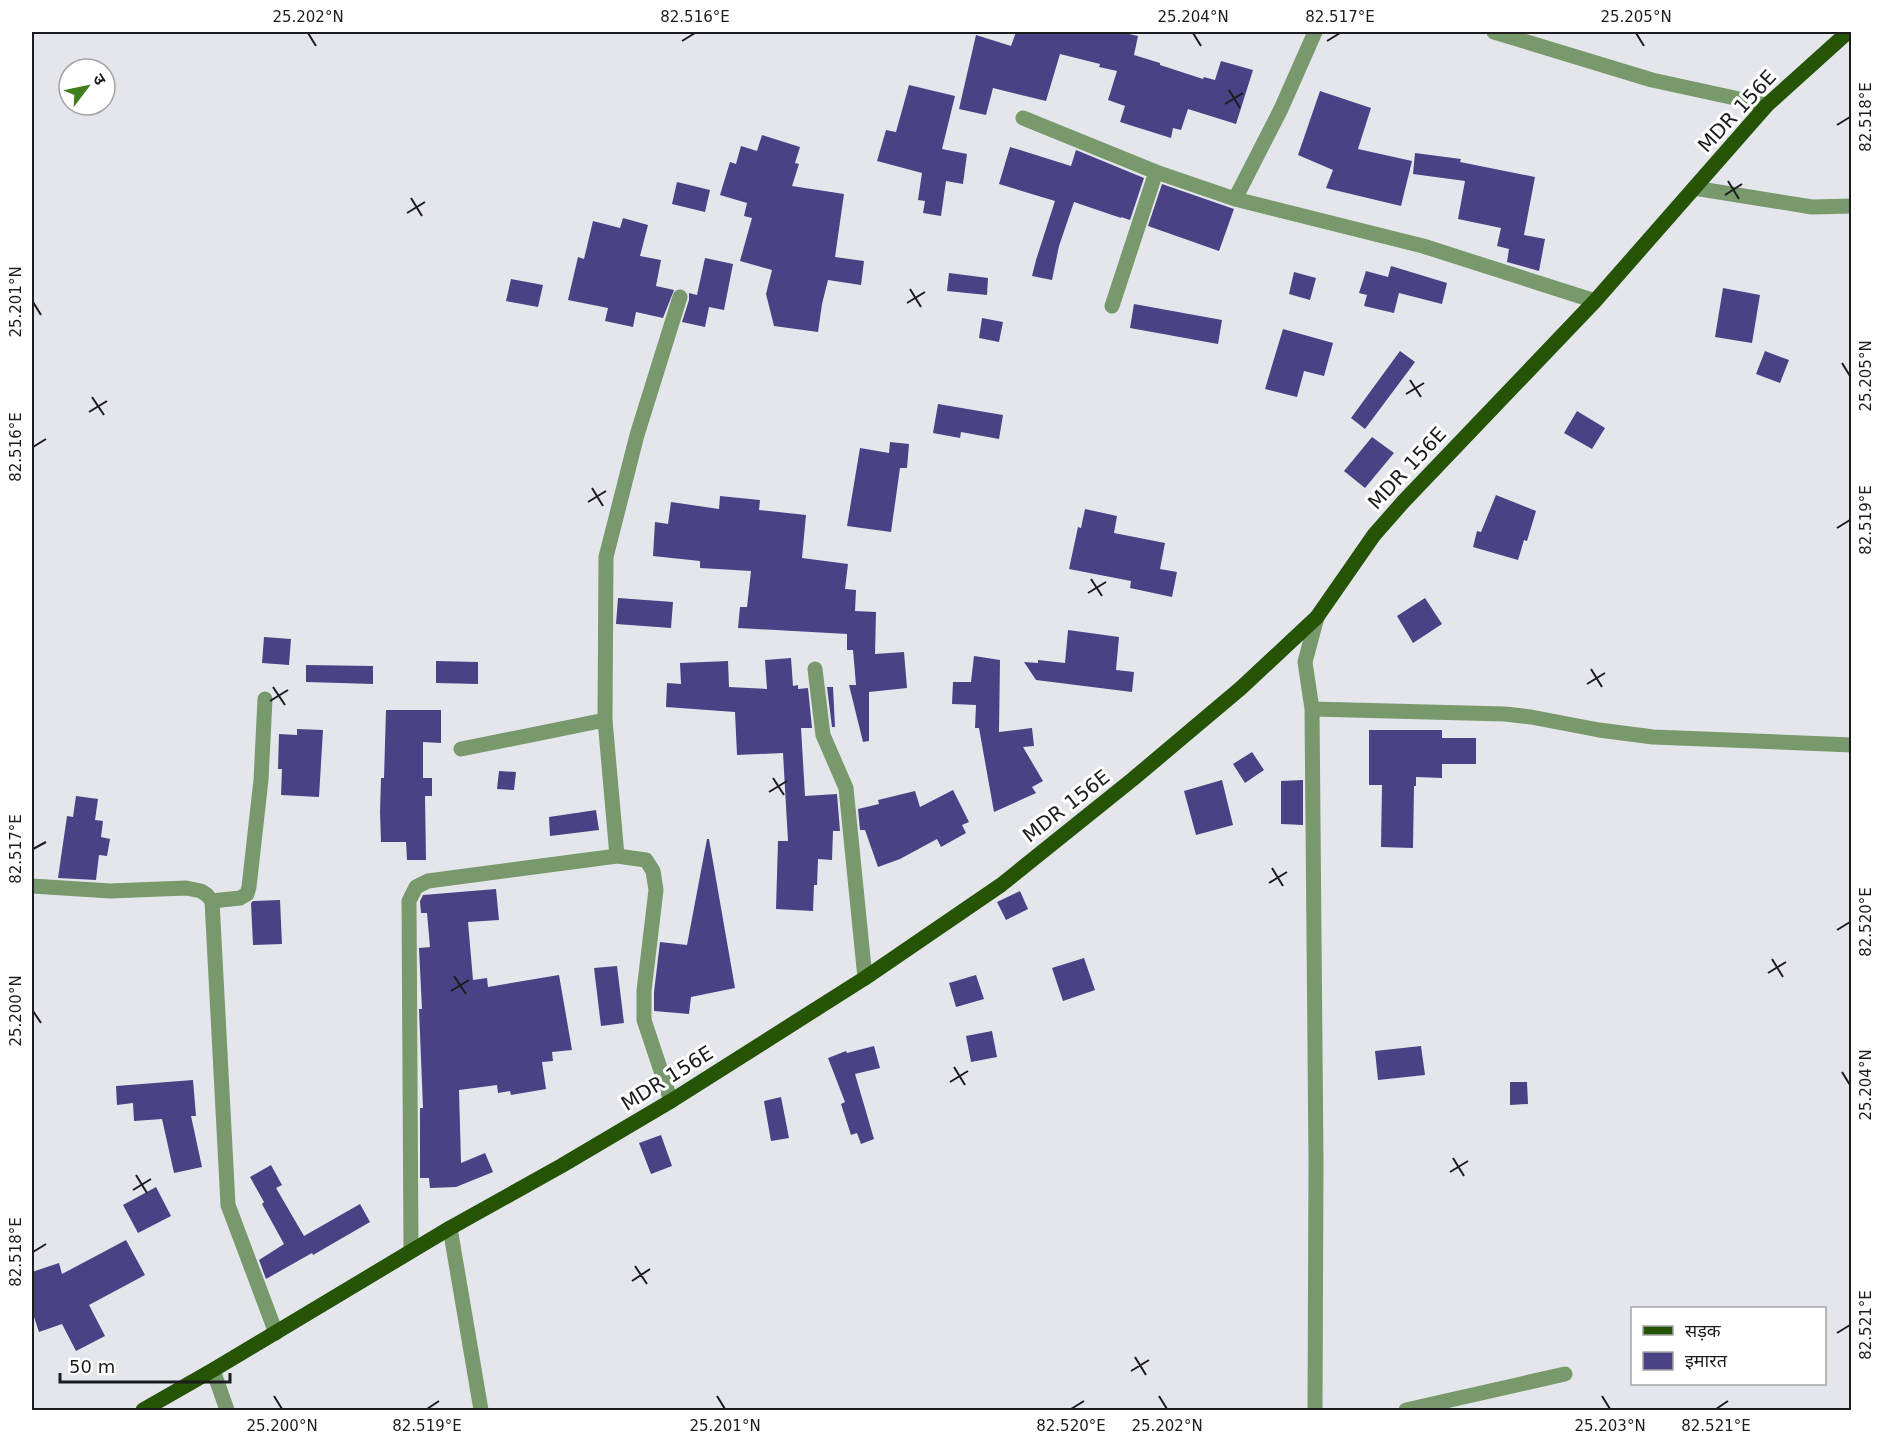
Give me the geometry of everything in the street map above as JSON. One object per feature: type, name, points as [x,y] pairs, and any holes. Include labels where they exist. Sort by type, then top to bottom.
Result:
[{"type":"main road","name":"MDR 156E","points":[[143,1410],[450,1228],[671,1101],[865,978],[1000,885],[1133,779],[1241,688],[1317,617],[1374,535],[1595,301],[1767,105],[1848,32]]},
{"type":"street","points":[[1235,199],[1281,109],[1315,32]]},
{"type":"street","points":[[1494,32],[1652,80],[1767,105]]},
{"type":"street","points":[[1023,118],[1156,172],[1235,199],[1423,246],[1595,301]]},
{"type":"street","points":[[1112,306],[1156,172]]},
{"type":"street","points":[[1694,188],[1812,207],[1851,206]]},
{"type":"street","points":[[616,856],[605,720],[606,557],[637,435],[680,297]]},
{"type":"street","points":[[1315,1410],[1316,1162],[1312,709],[1305,662],[1317,617]]},
{"type":"street","points":[[815,669],[823,735],[846,788],[865,978]]},
{"type":"street","points":[[212,901],[240,898],[247,894],[249,887],[261,780],[265,699]]},
{"type":"street","points":[[1312,709],[1505,714],[1653,737],[1851,745]]},
{"type":"street","points":[[461,749],[605,720]]},
{"type":"street","points":[[411,1251],[409,901],[416,887],[428,881],[616,856],[646,860],[653,871],[656,890],[644,991],[644,1020],[671,1101]]},
{"type":"street","points":[[32,886],[110,891],[186,888],[201,891],[207,894],[212,901],[228,1205],[276,1333]]},
{"type":"street","points":[[450,1228],[481,1410]]},
{"type":"street","points":[[213,1370],[227,1410]]},
{"type":"street","points":[[1406,1410],[1565,1374]]},
{"type":"building","points":[[1016,32],[1120,32],[1138,36],[1134,55],[1203,79],[1204,77],[1215,80],[1221,61],[1253,70],[1236,124],[1188,109],[1181,130],[1173,128],[1171,138],[1120,122],[1125,106],[1108,100],[1117,71],[1099,67],[1100,64],[1060,54],[1046,101],[993,88],[986,115],[959,109],[976,35],[1011,46]]},
{"type":"building","points":[[909,85],[955,96],[942,149],[967,154],[963,184],[946,181],[941,216],[923,213],[925,201],[918,200],[922,173],[877,161],[886,130],[896,132]]},
{"type":"building","points":[[1320,91],[1371,108],[1358,149],[1412,161],[1401,206],[1326,188],[1333,170],[1298,155]]},
{"type":"building","points":[[762,135],[800,147],[795,163],[799,164],[792,186],[844,194],[835,257],[864,261],[861,285],[828,280],[818,332],[774,326],[766,294],[772,270],[740,261],[752,218],[744,216],[747,203],[720,195],[730,162],[736,164],[741,146],[757,151]]},
{"type":"building","points":[[1010,147],[1071,166],[1076,150],[1144,178],[1130,220],[1074,202],[1059,246],[1052,280],[1032,276],[1055,201],[999,184]]},
{"type":"building","points":[[1415,153],[1461,159],[1460,162],[1535,177],[1524,235],[1545,239],[1539,271],[1507,262],[1509,249],[1497,246],[1501,228],[1458,219],[1465,181],[1413,174]]},
{"type":"building","points":[[677,182],[710,190],[705,212],[672,204]]},
{"type":"building","points":[[1162,184],[1234,209],[1219,251],[1148,226]]},
{"type":"building","points":[[623,218],[648,225],[640,256],[661,260],[656,286],[674,290],[663,318],[636,312],[633,327],[605,321],[608,308],[568,300],[578,257],[584,259],[593,221],[620,228]]},
{"type":"building","points":[[705,258],[733,264],[724,310],[709,307],[705,327],[682,322],[689,293],[697,295]]},
{"type":"building","points":[[1391,266],[1447,283],[1442,304],[1399,293],[1394,313],[1364,306],[1367,295],[1359,293],[1366,271],[1388,277]]},
{"type":"building","points":[[1294,272],[1316,278],[1310,300],[1289,294]]},
{"type":"building","points":[[949,273],[988,278],[987,295],[947,291]]},
{"type":"building","points":[[511,279],[543,285],[538,307],[506,301]]},
{"type":"building","points":[[1723,288],[1760,295],[1752,343],[1715,337]]},
{"type":"building","points":[[1134,304],[1222,320],[1218,344],[1130,328]]},
{"type":"building","points":[[982,318],[1003,322],[999,342],[979,338]]},
{"type":"building","points":[[1283,329],[1333,343],[1324,376],[1304,371],[1297,397],[1265,389]]},
{"type":"building","points":[[1400,351],[1415,362],[1365,429],[1351,418]]},
{"type":"building","points":[[1765,351],[1789,360],[1780,383],[1756,374]]},
{"type":"building","points":[[938,404],[1003,415],[999,439],[961,432],[960,438],[933,433]]},
{"type":"building","points":[[1577,411],[1605,428],[1592,449],[1564,433]]},
{"type":"building","points":[[1372,437],[1394,453],[1365,488],[1344,471]]},
{"type":"building","points":[[890,442],[909,444],[907,468],[900,468],[891,532],[847,526],[860,448],[889,453]]},
{"type":"building","points":[[1496,495],[1536,511],[1527,541],[1524,540],[1518,560],[1473,547],[1477,531],[1481,532]]},
{"type":"building","points":[[720,496],[760,500],[759,510],[806,515],[802,558],[848,564],[845,589],[856,590],[855,611],[876,612],[875,654],[904,652],[907,688],[869,692],[869,741],[863,742],[849,685],[856,685],[853,650],[847,650],[847,634],[738,628],[740,607],[747,607],[751,571],[700,568],[700,561],[653,556],[655,522],[668,524],[671,502],[719,509]]},
{"type":"building","points":[[1085,509],[1117,516],[1114,533],[1165,543],[1160,569],[1177,572],[1172,597],[1130,588],[1131,581],[1069,569],[1078,527],[1081,528]]},
{"type":"building","points":[[618,598],[673,602],[671,628],[616,624]]},
{"type":"building","points":[[1425,598],[1442,624],[1413,643],[1397,616]]},
{"type":"building","points":[[1068,630],[1119,637],[1116,670],[1134,672],[1132,692],[1036,680],[1024,662],[1038,663],[1038,660],[1065,663]]},
{"type":"building","points":[[264,637],[291,639],[289,665],[262,663]]},
{"type":"building","points":[[974,656],[1000,660],[999,732],[1032,728],[1034,746],[1023,747],[1043,781],[1032,787],[1036,793],[994,812],[979,728],[975,728],[976,705],[952,704],[953,682],[971,682]]},
{"type":"building","points":[[791,658],[793,686],[798,685],[798,689],[808,688],[812,728],[801,728],[805,796],[837,794],[840,831],[833,831],[832,860],[818,859],[813,911],[776,909],[778,841],[788,841],[783,753],[737,755],[735,712],[666,707],[667,683],[681,684],[680,663],[728,661],[729,687],[767,689],[765,660]]},
{"type":"building","points":[[436,661],[478,662],[478,684],[436,683]]},
{"type":"building","points":[[306,665],[373,666],[373,684],[306,682]]},
{"type":"building","points":[[827,687],[833,687],[835,727],[832,727]]},
{"type":"building","points":[[386,710],[441,710],[441,743],[423,742],[423,778],[432,778],[432,796],[425,796],[426,860],[407,860],[406,842],[381,842],[381,778],[384,778]]},
{"type":"building","points":[[297,729],[323,730],[319,797],[281,795],[282,769],[278,769],[279,734],[297,735]]},
{"type":"building","points":[[1369,730],[1442,730],[1442,738],[1476,738],[1476,764],[1442,764],[1442,778],[1416,777],[1413,848],[1381,847],[1382,785],[1369,785]]},
{"type":"building","points":[[1252,752],[1264,770],[1245,783],[1233,764]]},
{"type":"building","points":[[499,771],[516,772],[514,790],[497,789]]},
{"type":"building","points":[[1222,780],[1233,825],[1196,835],[1184,791]]},
{"type":"building","points":[[1303,780],[1303,825],[1281,824],[1281,781]]},
{"type":"building","points":[[953,790],[969,822],[962,825],[966,833],[941,847],[937,839],[900,859],[878,867],[865,830],[860,830],[858,809],[879,804],[878,800],[915,791],[920,807]]},
{"type":"building","points":[[76,796],[98,799],[95,820],[103,821],[101,837],[110,839],[107,856],[99,855],[96,880],[58,878],[67,816],[73,817]]},
{"type":"building","points":[[596,810],[599,830],[550,836],[549,817]]},
{"type":"building","points":[[707,839],[709,839],[735,988],[691,997],[689,1014],[654,1011],[660,942],[687,945]]},
{"type":"building","points":[[496,889],[499,920],[468,922],[473,980],[487,978],[488,987],[559,975],[572,1050],[552,1052],[553,1061],[542,1062],[546,1089],[511,1095],[510,1091],[498,1093],[497,1085],[459,1090],[461,1163],[485,1153],[493,1172],[456,1187],[430,1188],[429,1178],[420,1178],[420,1108],[423,1108],[419,948],[430,947],[427,913],[421,913],[420,901],[423,895]]},
{"type":"building","points":[[1020,891],[1028,909],[1006,920],[997,902]]},
{"type":"building","points":[[280,900],[282,944],[253,945],[251,903]]},
{"type":"building","points":[[1084,958],[1095,990],[1063,1001],[1052,968]]},
{"type":"building","points":[[617,966],[624,1023],[601,1026],[594,968]]},
{"type":"building","points":[[976,975],[984,999],[956,1007],[949,983]]},
{"type":"building","points":[[992,1031],[997,1057],[971,1062],[966,1036]]},
{"type":"building","points":[[874,1046],[880,1068],[855,1074],[874,1139],[861,1144],[857,1133],[851,1135],[841,1104],[845,1102],[828,1058],[846,1051],[847,1053]]},
{"type":"building","points":[[1421,1046],[1425,1075],[1378,1080],[1375,1051]]},
{"type":"building","points":[[193,1080],[196,1116],[191,1116],[202,1167],[174,1173],[162,1119],[134,1121],[133,1103],[117,1105],[116,1086]]},
{"type":"building","points":[[1510,1082],[1527,1082],[1528,1104],[1510,1105]]},
{"type":"building","points":[[781,1097],[789,1138],[771,1141],[764,1101]]},
{"type":"building","points":[[661,1135],[672,1166],[651,1174],[639,1143]]},
{"type":"building","points":[[271,1165],[282,1185],[276,1188],[304,1236],[360,1204],[370,1222],[266,1279],[259,1260],[284,1244],[250,1177]]},
{"type":"building","points":[[156,1187],[171,1216],[138,1233],[123,1205]]},
{"type":"building","points":[[126,1240],[145,1275],[89,1305],[105,1336],[76,1351],[62,1324],[39,1332],[32,1311],[32,1272],[59,1263],[62,1274]]}]
